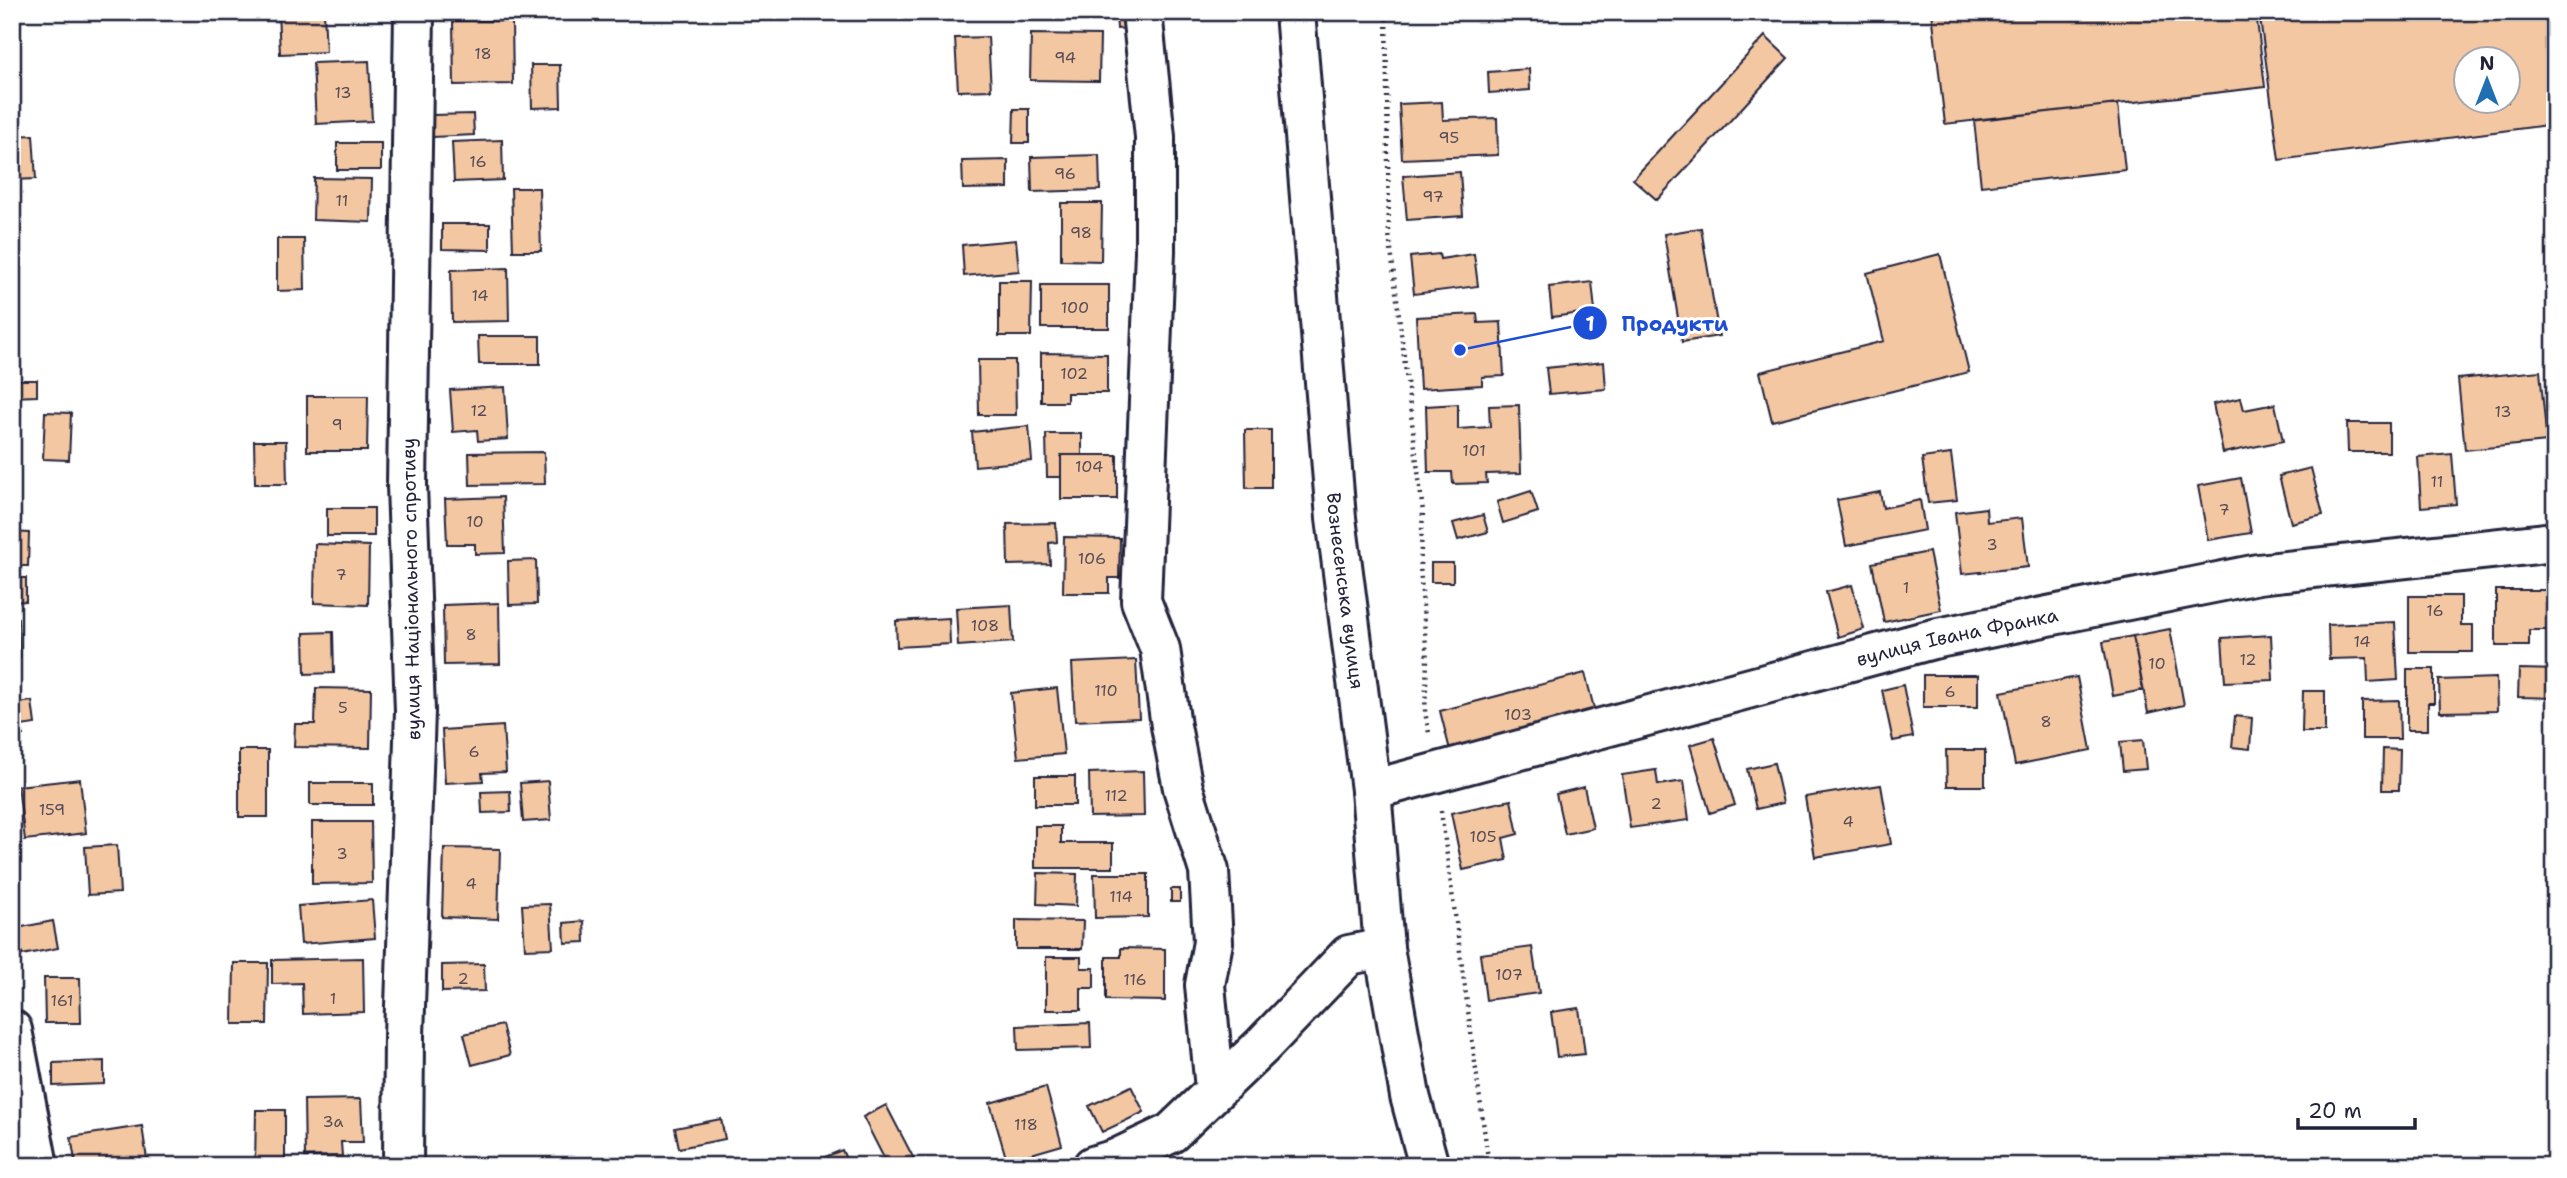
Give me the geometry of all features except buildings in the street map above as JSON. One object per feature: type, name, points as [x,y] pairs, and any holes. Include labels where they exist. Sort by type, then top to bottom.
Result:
[{"type":"street","name":"вулиця Національного спротиву","points":[[403,1166],[404,1037],[415,711],[407,485],[414,12]]},
{"type":"street","points":[[1142,12],[1156,137],[1155,251],[1141,601],[1160,649],[1171,726],[1184,788],[1209,871],[1213,942],[1205,985],[1215,1089]]},
{"type":"street","name":"Вознесенська вулиця","points":[[1295,12],[1336,517],[1371,790],[1384,948],[1410,1096],[1429,1166]]},
{"type":"street","name":"вулиця Івана Франка","points":[[1371,790],[1933,639],[2258,574],[2555,542]]},
{"type":"street","points":[[1093,1166],[1116,1160],[1171,1133],[1261,1047],[1349,955],[1384,948]]},
{"type":"street","points":[[12,1030],[38,1166]]},
{"type":"path","points":[[1386,12],[1390,234],[1423,512],[1420,566],[1427,660],[1425,712],[1489,1166]]},
{"type":"place","name":"Продукти","points":[[1460,350]]}]
